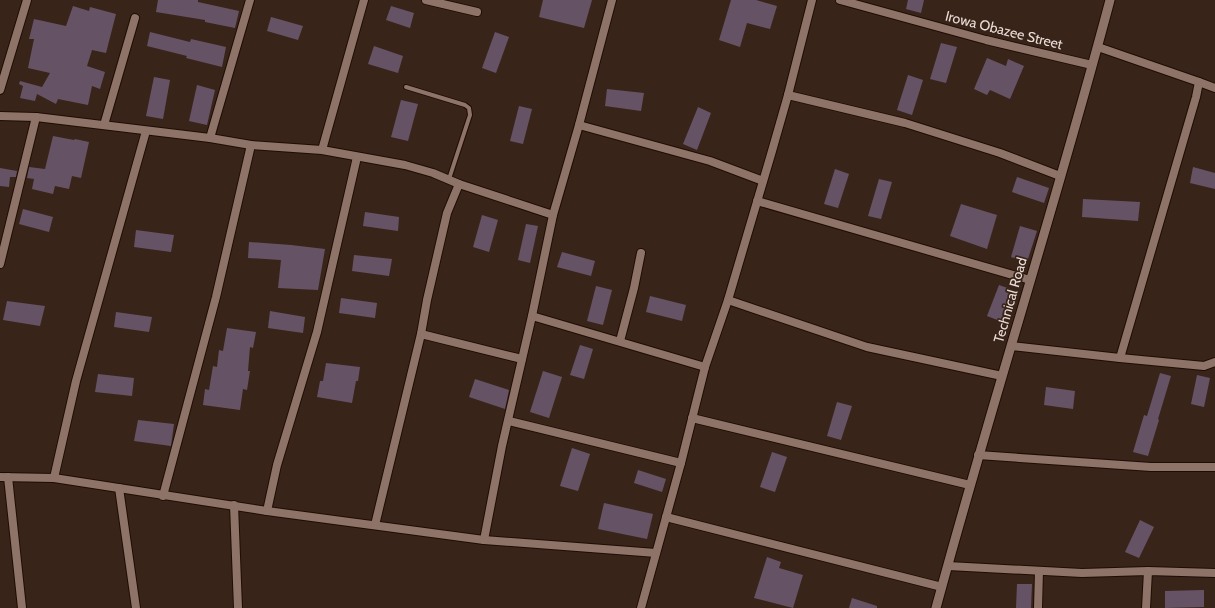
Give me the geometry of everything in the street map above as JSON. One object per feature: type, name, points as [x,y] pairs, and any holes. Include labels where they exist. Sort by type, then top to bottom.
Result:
[{"type":"street","points":[[0,90],[27,0]]},
{"type":"street","points":[[210,138],[250,0]]},
{"type":"street","points":[[322,150],[364,0]]},
{"type":"street","points":[[426,0],[477,12]]},
{"type":"street","points":[[484,540],[502,446],[509,421],[553,215],[579,125],[612,0]]},
{"type":"street","points":[[642,608],[705,367],[728,300],[788,95],[812,0]]},
{"type":"street","name":"Irowa Obazee Street","points":[[840,0],[986,40],[1092,65]]},
{"type":"street","name":"Technical Road","points":[[936,608],[978,455],[1098,47],[1110,0]]},
{"type":"street","points":[[104,126],[135,18]]},
{"type":"street","points":[[1098,47],[1215,88]]},
{"type":"street","points":[[1120,358],[1199,82]]},
{"type":"street","points":[[788,95],[905,123],[1000,153],[1060,176]]},
{"type":"street","points":[[0,116],[36,117],[210,138],[251,145],[322,150],[405,165],[433,173],[458,184],[553,215]]},
{"type":"street","points":[[0,264],[36,117]]},
{"type":"street","points":[[579,125],[710,161],[763,180]]},
{"type":"street","points":[[54,478],[76,381],[146,131]]},
{"type":"street","points":[[163,496],[216,297],[251,145]]},
{"type":"street","points":[[266,511],[277,465],[317,332],[357,157]]},
{"type":"street","points":[[374,525],[421,334],[427,300],[447,213],[458,184]]},
{"type":"street","points":[[756,201],[1030,280]]},
{"type":"street","points":[[620,341],[634,288],[641,253]]},
{"type":"street","points":[[728,300],[867,347],[1002,376]]},
{"type":"street","points":[[532,316],[705,367]]},
{"type":"street","points":[[421,334],[522,359]]},
{"type":"street","points":[[1011,346],[1204,366],[1215,362]]},
{"type":"street","points":[[692,418],[970,485]]},
{"type":"street","points":[[509,421],[681,463]]},
{"type":"street","points":[[978,455],[1151,467],[1215,467]]},
{"type":"street","points":[[22,608],[4,477],[54,478],[266,511],[484,540],[656,553]]},
{"type":"street","points":[[119,488],[136,608]]},
{"type":"street","points":[[234,505],[238,608]]},
{"type":"street","points":[[666,517],[942,586]]},
{"type":"street","points":[[948,566],[1082,573],[1148,571],[1215,573]]},
{"type":"street","points":[[1038,608],[1039,571]]},
{"type":"street","points":[[1146,608],[1148,571]]},
{"type":"lane","points":[[406,87],[465,105],[469,108],[470,115],[449,180]]},
{"type":"building","points":[[158,0],[198,0],[198,2],[239,11],[235,28],[205,22],[205,20],[156,12]]},
{"type":"building","points":[[543,0],[592,0],[584,28],[539,17]]},
{"type":"building","points":[[731,0],[756,0],[777,6],[770,29],[747,23],[740,47],[719,40]]},
{"type":"building","points":[[908,0],[924,0],[921,13],[906,9]]},
{"type":"building","points":[[73,6],[89,11],[90,7],[116,14],[106,53],[92,50],[87,66],[105,72],[100,89],[92,86],[88,105],[58,99],[56,104],[37,94],[35,101],[20,98],[23,86],[19,84],[20,81],[42,87],[50,73],[28,68],[34,39],[29,39],[34,19],[66,26]]},
{"type":"building","points":[[391,6],[414,13],[410,28],[386,20]]},
{"type":"building","points":[[271,17],[303,26],[298,40],[267,31]]},
{"type":"building","points":[[150,32],[190,42],[191,39],[226,47],[222,67],[147,46]]},
{"type":"building","points":[[495,32],[509,37],[496,73],[482,68]]},
{"type":"building","points":[[941,43],[957,47],[946,83],[930,79]]},
{"type":"building","points":[[374,46],[403,56],[398,73],[368,64]]},
{"type":"building","points":[[987,58],[1006,66],[1008,59],[1024,66],[1010,99],[990,90],[987,95],[974,89]]},
{"type":"building","points":[[908,75],[923,80],[912,115],[897,110]]},
{"type":"building","points":[[154,77],[170,80],[163,119],[146,116]]},
{"type":"building","points":[[197,85],[215,90],[207,125],[189,121]]},
{"type":"building","points":[[607,89],[644,93],[641,111],[605,106]]},
{"type":"building","points":[[401,100],[418,104],[408,141],[391,137]]},
{"type":"building","points":[[519,106],[532,109],[523,144],[510,141]]},
{"type":"building","points":[[698,107],[711,113],[697,150],[683,144]]},
{"type":"building","points":[[53,136],[89,142],[81,178],[72,176],[69,189],[55,186],[53,194],[32,189],[34,179],[27,178],[29,167],[45,169]]},
{"type":"building","points":[[1193,167],[1215,173],[1215,189],[1190,183]]},
{"type":"building","points":[[0,168],[17,171],[16,177],[10,177],[9,187],[0,186]]},
{"type":"building","points":[[835,169],[849,174],[838,208],[824,204]]},
{"type":"building","points":[[1017,177],[1049,188],[1044,203],[1012,192]]},
{"type":"building","points":[[879,179],[892,182],[881,219],[868,216]]},
{"type":"building","points":[[1083,199],[1140,202],[1138,221],[1082,217]]},
{"type":"building","points":[[961,204],[997,215],[987,249],[950,236]]},
{"type":"building","points":[[23,209],[53,217],[49,232],[19,224]]},
{"type":"building","points":[[365,212],[399,217],[398,231],[363,226]]},
{"type":"building","points":[[482,215],[498,220],[489,252],[473,247]]},
{"type":"building","points":[[526,224],[538,226],[530,263],[518,260]]},
{"type":"building","points":[[1020,226],[1037,231],[1027,262],[1011,257]]},
{"type":"building","points":[[136,230],[174,235],[171,252],[134,247]]},
{"type":"building","points":[[249,242],[325,249],[318,290],[278,288],[281,260],[248,258]]},
{"type":"building","points":[[562,252],[595,261],[591,276],[557,267]]},
{"type":"building","points":[[354,255],[392,259],[389,276],[352,271]]},
{"type":"building","points":[[999,285],[1016,291],[1005,323],[987,316]]},
{"type":"building","points":[[596,286],[612,290],[603,325],[587,321]]},
{"type":"building","points":[[650,296],[686,305],[682,321],[646,312]]},
{"type":"building","points":[[341,298],[377,303],[375,318],[339,313]]},
{"type":"building","points":[[7,301],[45,306],[40,326],[3,320]]},
{"type":"building","points":[[270,311],[305,317],[303,333],[268,328]]},
{"type":"building","points":[[116,312],[152,317],[149,332],[114,327]]},
{"type":"building","points":[[227,328],[256,332],[253,348],[250,347],[248,371],[250,371],[247,390],[243,389],[240,410],[203,405],[205,389],[209,390],[213,366],[217,367],[219,350],[223,351]]},
{"type":"building","points":[[580,345],[593,349],[584,379],[570,375]]},
{"type":"building","points":[[326,363],[360,367],[352,403],[317,397],[320,381],[323,381]]},
{"type":"building","points":[[543,371],[562,377],[549,418],[530,412]]},
{"type":"building","points":[[1160,373],[1171,376],[1148,456],[1133,452],[1144,415],[1147,416]]},
{"type":"building","points":[[98,374],[134,378],[132,396],[95,392]]},
{"type":"building","points":[[1197,375],[1210,378],[1204,407],[1191,404]]},
{"type":"building","points":[[475,379],[509,390],[505,409],[469,397]]},
{"type":"building","points":[[1046,387],[1075,391],[1073,409],[1044,405]]},
{"type":"building","points":[[837,402],[852,406],[841,440],[827,436]]},
{"type":"building","points":[[138,420],[174,424],[171,446],[134,441]]},
{"type":"building","points":[[572,448],[590,454],[578,491],[560,486]]},
{"type":"building","points":[[772,452],[787,457],[775,492],[760,487]]},
{"type":"building","points":[[638,470],[666,479],[662,492],[634,483]]},
{"type":"building","points":[[604,503],[653,514],[647,539],[598,529]]},
{"type":"building","points":[[1140,520],[1154,527],[1139,558],[1125,552]]},
{"type":"building","points":[[767,557],[781,562],[779,568],[803,575],[793,608],[754,598]]},
{"type":"building","points":[[1017,584],[1032,584],[1031,608],[1016,608]]},
{"type":"building","points":[[1204,590],[1204,607],[1165,608],[1165,591]]},
{"type":"building","points":[[852,598],[877,606],[877,608],[849,608]]}]
